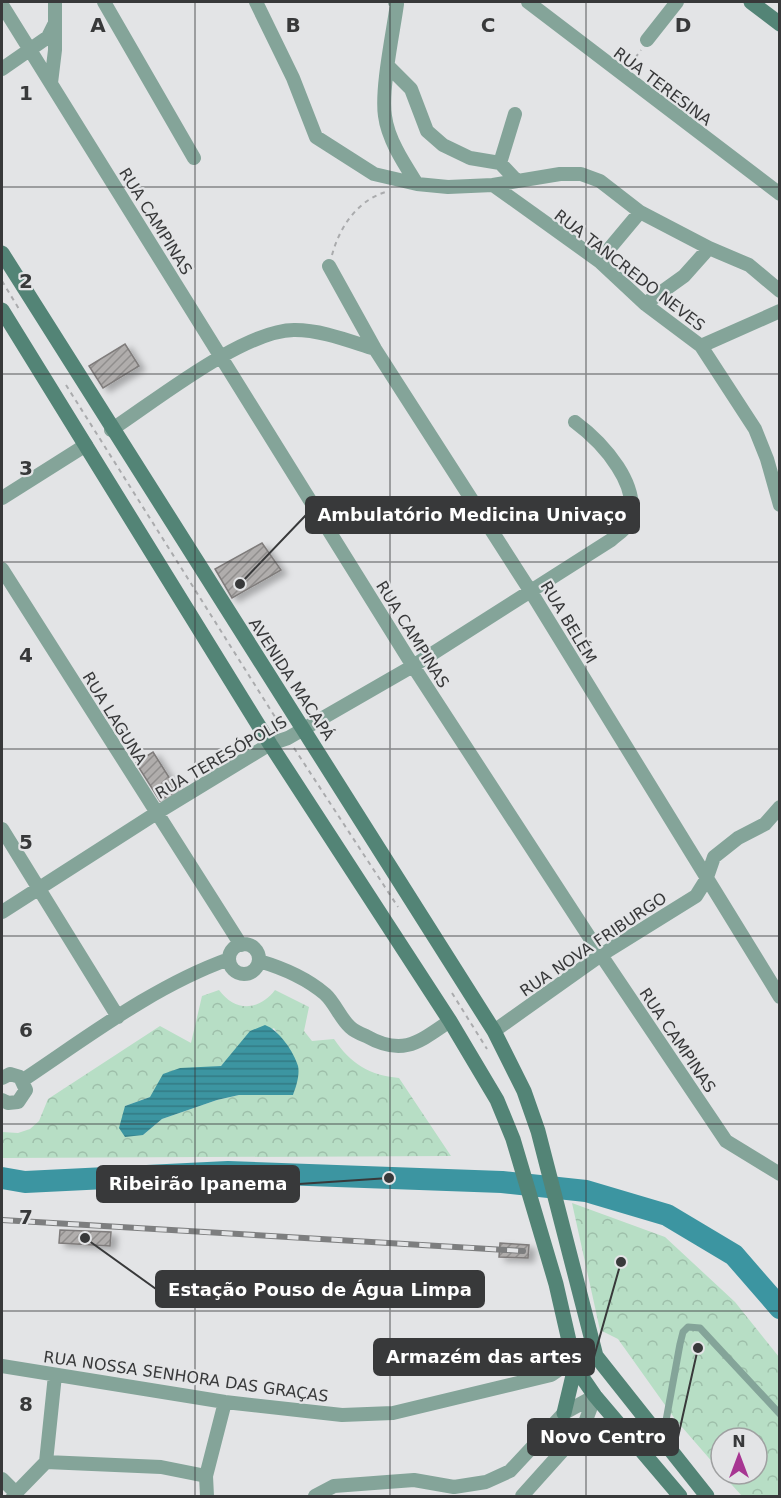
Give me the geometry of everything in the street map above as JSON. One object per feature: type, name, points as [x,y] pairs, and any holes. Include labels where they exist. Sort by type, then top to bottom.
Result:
[{"type":"main road","points":[[751,2],[780,24]]},
{"type":"main road","name":"AVENIDA MACAPÁ","points":[[2,253],[111,430],[494,1031],[524,1091],[538,1131],[596,1356]]},
{"type":"main road","points":[[2,310],[270,744],[450,1021],[497,1100],[513,1139],[556,1284],[574,1364],[595,1396],[680,1497]]},
{"type":"main road","points":[[595,1396],[596,1356]]},
{"type":"main road","points":[[596,1356],[707,1497]]},
{"type":"main road","points":[[564,1413],[574,1364]]},
{"type":"main road","points":[[595,1396],[637,1410]]},
{"type":"main road","points":[[584,1428],[618,1439],[641,1451]]},
{"type":"street","points":[[51,83],[57,17],[55,2]]},
{"type":"street","points":[[104,2],[194,158]]},
{"type":"street","points":[[256,2],[293,78],[316,137],[374,174],[417,184],[448,187],[493,185],[560,174],[581,174],[600,181],[640,212],[709,248],[749,265],[780,291]]},
{"type":"street","points":[[394,2],[397,4],[388,66],[385,117],[402,160],[417,184]]},
{"type":"street","name":"RUA TERESINA","points":[[528,2],[780,194]]},
{"type":"street","points":[[647,40],[677,2]]},
{"type":"street","name":"RUA CAMPINAS","points":[[2,5],[413,666],[601,955],[726,1141],[780,1174]]},
{"type":"street","points":[[2,69],[48,37],[57,17]]},
{"type":"street","points":[[388,66],[411,89],[427,130],[443,146],[470,158],[500,163],[517,181]]},
{"type":"street","points":[[500,163],[515,114]]},
{"type":"street","name":"RUA TANCREDO NEVES","points":[[493,185],[599,261],[645,304],[701,345],[755,429],[774,465],[779,499]]},
{"type":"street","points":[[599,261],[640,212]]},
{"type":"street","points":[[645,304],[684,276],[709,248]]},
{"type":"street","name":"RUA BELÉM","points":[[329,267],[375,349],[531,592],[780,997]]},
{"type":"street","points":[[701,345],[780,311]]},
{"type":"street","points":[[111,430],[220,357],[265,336],[292,330],[319,332],[375,349]]},
{"type":"street","name":"RUA TERESÓPOLIS","points":[[2,912],[270,744],[288,738],[413,666],[611,540],[627,525],[632,508],[622,470],[596,437],[575,422]]},
{"type":"street","points":[[2,498],[86,445]]},
{"type":"street","name":"RUA LAGUNA","points":[[2,569],[155,814],[241,945]]},
{"type":"street","name":"RUA NOVA FRIBURGO","points":[[494,1031],[601,955],[696,896],[706,880],[714,857],[738,838],[765,824],[780,807]]},
{"type":"street","points":[[2,829],[118,1017]]},
{"type":"street","points":[[241,945],[254,948],[259,960],[255,970],[246,974],[236,972],[229,959],[232,950],[241,945]]},
{"type":"street","points":[[23,1080],[118,1017],[191,973],[229,959]]},
{"type":"street","points":[[259,960],[288,970],[307,981],[327,995],[350,1027],[380,1044],[401,1048],[418,1042],[450,1021]]},
{"type":"street","points":[[2,1078],[15,1075],[23,1080],[26,1090],[22,1099],[13,1104],[2,1100]]},
{"type":"street","name":"RUA NOSSA SENHORA DAS GRAÇAS","points":[[2,1366],[225,1401],[342,1415],[393,1413],[550,1375],[574,1364]]},
{"type":"street","points":[[2,1479],[14,1495],[46,1462],[55,1375]]},
{"type":"street","points":[[315,1497],[334,1486],[414,1480],[454,1487],[486,1482],[510,1471],[564,1413],[595,1396]]},
{"type":"street","points":[[522,1497],[584,1428],[595,1396]]},
{"type":"street","points":[[207,1497],[206,1476],[225,1401]]},
{"type":"street","points":[[46,1462],[161,1467],[206,1476]]},
{"type":"street","points":[[454,1487],[469,1497]]},
{"type":"lane","points":[[662,1442],[680,1344],[683,1332],[688,1327],[700,1328],[780,1414]]},
{"type":"path","points":[[623,76],[647,40]]},
{"type":"path","points":[[329,267],[335,242],[350,215],[375,195],[396,190]]},
{"type":"path","points":[[2,281],[24,317]]},
{"type":"path","points":[[65,383],[288,738],[402,913]]},
{"type":"path","points":[[452,993],[491,1057]]},
{"type":"green space","points":[[219,990],[232,1002],[247,1006],[262,1002],[275,990],[309,1007],[304,1031],[312,1041],[334,1039],[354,1062],[362,1067],[379,1074],[399,1078],[451,1156],[2,1158],[2,1132],[18,1133],[30,1129],[39,1121],[48,1099],[160,1026],[191,1043],[202,996]],"holes":[[[274,1028],[298,1068],[293,1095],[239,1095],[217,1100],[162,1119],[143,1135],[125,1106],[150,1097],[204,1068],[221,1066],[235,1051]]]},
{"type":"green space","points":[[572,1203],[665,1237],[735,1302],[779,1357],[779,1496],[742,1496],[733,1486],[769,1486],[769,1426],[709,1426],[709,1458],[675,1419],[618,1339],[600,1330]]},
{"type":"water","points":[[265,1025],[281,1036],[296,1060],[298,1073],[293,1095],[239,1095],[217,1100],[162,1119],[143,1135],[125,1137],[119,1128],[125,1106],[150,1097],[163,1074],[180,1068],[221,1066],[250,1031]]},
{"type":"building","points":[[125,344],[139,366],[103,388],[89,366]]},
{"type":"building","points":[[262,543],[281,570],[232,598],[215,569]]},
{"type":"building","points":[[153,752],[177,790],[160,801],[136,763]]},
{"type":"building","points":[[60,1230],[111,1232],[110,1246],[59,1243]]},
{"type":"building","points":[[500,1243],[529,1245],[528,1258],[499,1257]]},
{"type":"waterway","points":[[2,1178],[25,1182],[228,1172],[502,1182],[586,1191],[667,1215],[734,1255],[780,1308]]},
{"type":"railway","points":[[2,1220],[523,1251]]},
{"type":"place","name":"Ambulatório Medicina Univaço","points":[[240,584]]},
{"type":"place","name":"Ribeirão Ipanema","points":[[389,1178]]},
{"type":"place","name":"Estação Pouso de Água Limpa","points":[[85,1238]]},
{"type":"place","name":"Armazém das artes","points":[[621,1262]]},
{"type":"place","name":"Novo Centro","points":[[698,1348]]}]
